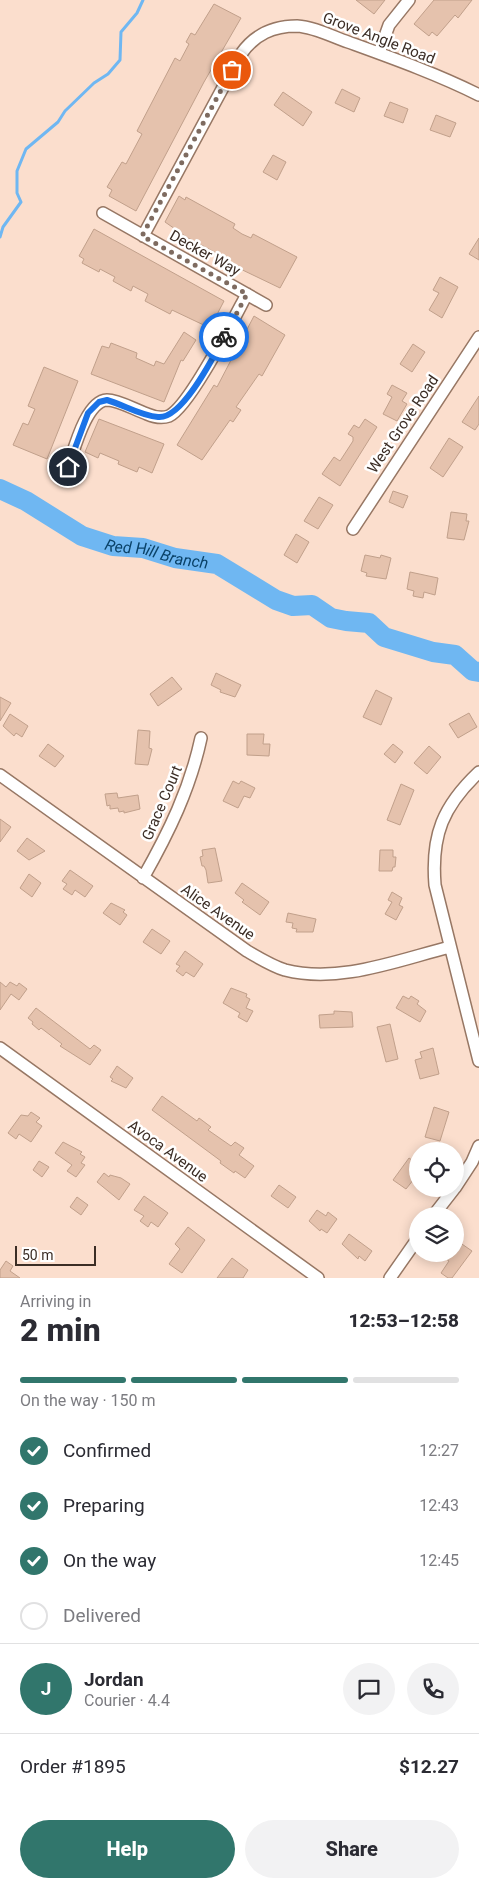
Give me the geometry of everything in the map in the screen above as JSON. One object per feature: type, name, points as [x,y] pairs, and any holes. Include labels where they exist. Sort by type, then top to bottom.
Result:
[{"type":"street","points":[[379,53],[390,25],[408,0]]},
{"type":"street","name":"Grove Angle Road","points":[[142,236],[241,54],[256,37],[277,28],[307,27],[379,53],[479,95]]},
{"type":"street","name":"Decker Way","points":[[103,213],[266,305]]},
{"type":"street","points":[[73,463],[88,413],[99,402],[107,400],[156,417],[170,416],[181,406],[208,364],[247,294]]},
{"type":"street","name":"West Grove Road","points":[[352,529],[479,337]]},
{"type":"street","name":"Grace Court","points":[[143,878],[180,808],[196,763],[200,738]]},
{"type":"street","points":[[479,772],[460,790],[447,808],[435,846],[435,885],[479,1061]]},
{"type":"street","name":"Alice Avenue","points":[[0,775],[247,952],[285,970],[323,974],[345,973],[450,947]]},
{"type":"street","name":"Avoca Avenue","points":[[0,1048],[318,1278]]},
{"type":"street","points":[[464,1174],[479,1146]]},
{"type":"street","points":[[440,1207],[448,1197]]},
{"type":"street","points":[[390,1278],[409,1251]]},
{"type":"building","points":[[356,0],[385,0],[374,14]]},
{"type":"building","points":[[434,0],[472,0],[458,18],[455,15],[437,36],[432,32],[429,36],[414,24]]},
{"type":"building","points":[[214,4],[241,18],[204,82],[136,211],[109,196],[112,190],[107,187],[122,162],[126,164],[142,134],[137,131],[175,58],[180,61],[189,44],[186,42],[191,33],[195,35]]},
{"type":"building","points":[[342,89],[360,98],[354,112],[335,103]]},
{"type":"building","points":[[283,92],[312,112],[303,126],[274,105]]},
{"type":"building","points":[[390,102],[408,109],[403,123],[384,116]]},
{"type":"building","points":[[436,115],[456,123],[450,137],[430,130]]},
{"type":"building","points":[[273,155],[286,162],[277,180],[263,172]]},
{"type":"building","points":[[179,196],[185,200],[186,197],[235,224],[233,228],[242,234],[251,238],[253,234],[297,257],[280,288],[230,264],[222,256],[188,238],[165,222]]},
{"type":"building","points":[[94,229],[224,301],[210,328],[172,310],[170,314],[145,301],[148,294],[133,286],[131,291],[113,281],[115,277],[100,269],[99,272],[82,263],[84,259],[79,256]]},
{"type":"building","points":[[479,238],[479,260],[469,254]]},
{"type":"building","points":[[440,277],[458,287],[442,318],[429,310],[439,293],[433,290]]},
{"type":"building","points":[[254,316],[285,335],[262,376],[259,374],[236,407],[241,410],[233,422],[230,420],[202,460],[177,445],[214,385],[217,387]]},
{"type":"building","points":[[184,332],[196,340],[183,361],[181,360],[164,402],[91,374],[102,346],[109,348],[111,343],[137,353],[136,358],[154,366],[156,361],[164,364]]},
{"type":"building","points":[[413,344],[425,352],[412,372],[400,364]]},
{"type":"building","points":[[44,367],[78,381],[47,459],[13,445],[23,423],[28,425],[35,409],[28,406]]},
{"type":"building","points":[[392,385],[407,393],[402,401],[407,404],[397,421],[383,414],[392,397],[387,394]]},
{"type":"building","points":[[479,396],[479,424],[475,430],[462,422]]},
{"type":"building","points":[[99,419],[164,444],[152,473],[139,467],[137,472],[118,464],[119,461],[100,453],[98,458],[85,452]]},
{"type":"building","points":[[365,419],[377,427],[340,486],[322,474],[334,457],[340,461],[353,441],[353,437],[348,434],[354,425],[359,428]]},
{"type":"building","points":[[449,438],[463,447],[443,477],[430,468]]},
{"type":"building","points":[[393,491],[408,496],[403,508],[389,502]]},
{"type":"building","points":[[319,497],[333,505],[318,529],[304,521]]},
{"type":"building","points":[[451,512],[467,514],[466,521],[469,521],[464,540],[447,538]]},
{"type":"building","points":[[296,534],[309,542],[297,563],[284,555]]},
{"type":"building","points":[[365,555],[380,558],[381,555],[391,558],[386,579],[366,576],[367,573],[361,571]]},
{"type":"building","points":[[410,572],[438,578],[435,595],[424,592],[423,598],[413,596],[414,591],[407,589]]},
{"type":"building","points":[[216,673],[241,685],[235,697],[220,692],[221,690],[211,685]]},
{"type":"building","points":[[172,677],[182,689],[158,706],[150,694]]},
{"type":"building","points":[[376,690],[392,698],[381,725],[363,717]]},
{"type":"building","points":[[0,697],[11,703],[0,721]]},
{"type":"building","points":[[469,713],[477,727],[458,738],[449,724]]},
{"type":"building","points":[[10,714],[28,726],[22,737],[16,733],[14,736],[3,726]]},
{"type":"building","points":[[138,730],[150,731],[149,748],[152,749],[148,765],[135,764]]},
{"type":"building","points":[[247,734],[264,734],[263,744],[270,744],[269,756],[247,755]]},
{"type":"building","points":[[48,744],[64,756],[55,767],[39,756]]},
{"type":"building","points":[[393,744],[403,752],[395,763],[384,754]]},
{"type":"building","points":[[429,746],[441,757],[427,774],[414,763]]},
{"type":"building","points":[[233,781],[239,784],[241,781],[255,788],[250,798],[244,796],[238,808],[223,801]]},
{"type":"building","points":[[401,784],[414,790],[400,825],[387,820]]},
{"type":"building","points":[[117,793],[118,798],[138,795],[140,809],[124,813],[124,811],[119,812],[118,808],[110,809],[110,805],[107,806],[105,794]]},
{"type":"building","points":[[0,819],[11,827],[0,842]]},
{"type":"building","points":[[27,838],[45,851],[29,860],[17,851]]},
{"type":"building","points":[[215,848],[222,881],[208,883],[206,870],[202,866],[200,857],[203,856],[202,850]]},
{"type":"building","points":[[380,850],[393,850],[393,857],[396,857],[395,867],[393,867],[392,871],[379,871]]},
{"type":"building","points":[[70,870],[93,886],[85,897],[75,890],[72,895],[63,889],[67,884],[62,881]]},
{"type":"building","points":[[29,874],[41,883],[32,897],[20,888]]},
{"type":"building","points":[[242,883],[269,902],[260,915],[242,902],[244,900],[235,893]]},
{"type":"building","points":[[392,892],[402,898],[399,905],[403,907],[396,920],[385,914],[392,902],[388,900]]},
{"type":"building","points":[[111,903],[125,910],[123,912],[127,915],[120,925],[103,913]]},
{"type":"building","points":[[288,913],[316,919],[313,932],[296,932],[297,929],[292,928],[293,923],[286,922]]},
{"type":"building","points":[[152,929],[170,941],[161,954],[143,942]]},
{"type":"building","points":[[185,951],[203,964],[194,977],[186,972],[183,976],[176,971],[180,966],[176,964]]},
{"type":"building","points":[[0,982],[6,987],[10,982],[17,986],[19,983],[27,989],[19,1000],[11,994],[0,1010]]},
{"type":"building","points":[[231,988],[247,994],[246,997],[250,999],[246,1008],[253,1011],[247,1022],[238,1017],[240,1013],[223,1003]]},
{"type":"building","points":[[403,996],[409,999],[411,996],[419,1001],[417,1004],[426,1011],[420,1022],[396,1008]]},
{"type":"building","points":[[36,1008],[90,1049],[94,1045],[101,1050],[90,1065],[60,1046],[62,1044],[41,1028],[39,1030],[32,1024],[33,1022],[28,1018]]},
{"type":"building","points":[[334,1011],[352,1012],[353,1027],[320,1028],[319,1015],[334,1014]]},
{"type":"building","points":[[390,1024],[398,1059],[386,1062],[377,1027]]},
{"type":"building","points":[[433,1048],[439,1074],[420,1079],[415,1060],[422,1058],[420,1052]]},
{"type":"building","points":[[117,1066],[133,1078],[126,1088],[111,1081],[113,1079],[110,1077]]},
{"type":"building","points":[[162,1096],[197,1121],[199,1118],[211,1127],[208,1130],[231,1146],[235,1142],[244,1148],[239,1155],[254,1166],[245,1178],[220,1163],[221,1161],[152,1110]]},
{"type":"building","points":[[434,1107],[449,1112],[440,1141],[425,1137]]},
{"type":"building","points":[[31,1112],[40,1118],[36,1122],[42,1126],[31,1142],[19,1134],[16,1139],[8,1133],[21,1115],[28,1116]]},
{"type":"building","points":[[63,1142],[82,1152],[80,1154],[85,1157],[81,1163],[85,1165],[76,1177],[67,1171],[72,1165],[55,1153]]},
{"type":"building","points":[[409,1158],[409,1185],[406,1189],[393,1180]]},
{"type":"building","points":[[39,1161],[49,1167],[42,1177],[33,1170]]},
{"type":"building","points":[[104,1173],[109,1177],[110,1175],[121,1178],[130,1184],[119,1200],[97,1182]]},
{"type":"building","points":[[279,1185],[296,1197],[288,1208],[271,1196]]},
{"type":"building","points":[[144,1196],[168,1213],[158,1227],[151,1222],[148,1227],[140,1221],[144,1216],[134,1210]]},
{"type":"building","points":[[77,1197],[88,1205],[81,1215],[70,1207]]},
{"type":"building","points":[[317,1210],[326,1216],[328,1212],[337,1219],[327,1233],[321,1229],[320,1231],[309,1221]]},
{"type":"building","points":[[188,1227],[205,1240],[182,1273],[169,1264],[180,1249],[175,1244]]},
{"type":"building","points":[[349,1234],[372,1251],[365,1261],[359,1256],[358,1259],[342,1244]]},
{"type":"building","points":[[464,1245],[472,1251],[464,1262]]},
{"type":"building","points":[[232,1258],[248,1270],[243,1278],[217,1278]]},
{"type":"building","points":[[6,1261],[13,1266],[10,1271],[20,1278],[0,1278],[0,1270]]},
{"type":"building","points":[[448,1262],[464,1262],[452,1278],[448,1278],[441,1273]]},
{"type":"waterway","points":[[0,237],[3,227],[21,202],[17,193],[17,171],[26,149],[58,122],[65,111],[94,83],[108,74],[120,60],[121,32],[137,13],[143,0]]},
{"type":"waterway","name":"Red Hill Branch","points":[[0,489],[26,501],[82,536],[113,546],[143,548],[175,558],[217,564],[276,600],[293,606],[312,605],[331,618],[369,623],[384,637],[433,652],[455,655],[473,671],[479,672]]},
{"type":"way so far","points":[[224,337],[247,294],[142,236],[232,70]]},
{"type":"route","points":[[68,467],[88,413],[99,402],[107,400],[156,417],[170,416],[181,406],[224,337]]}]
